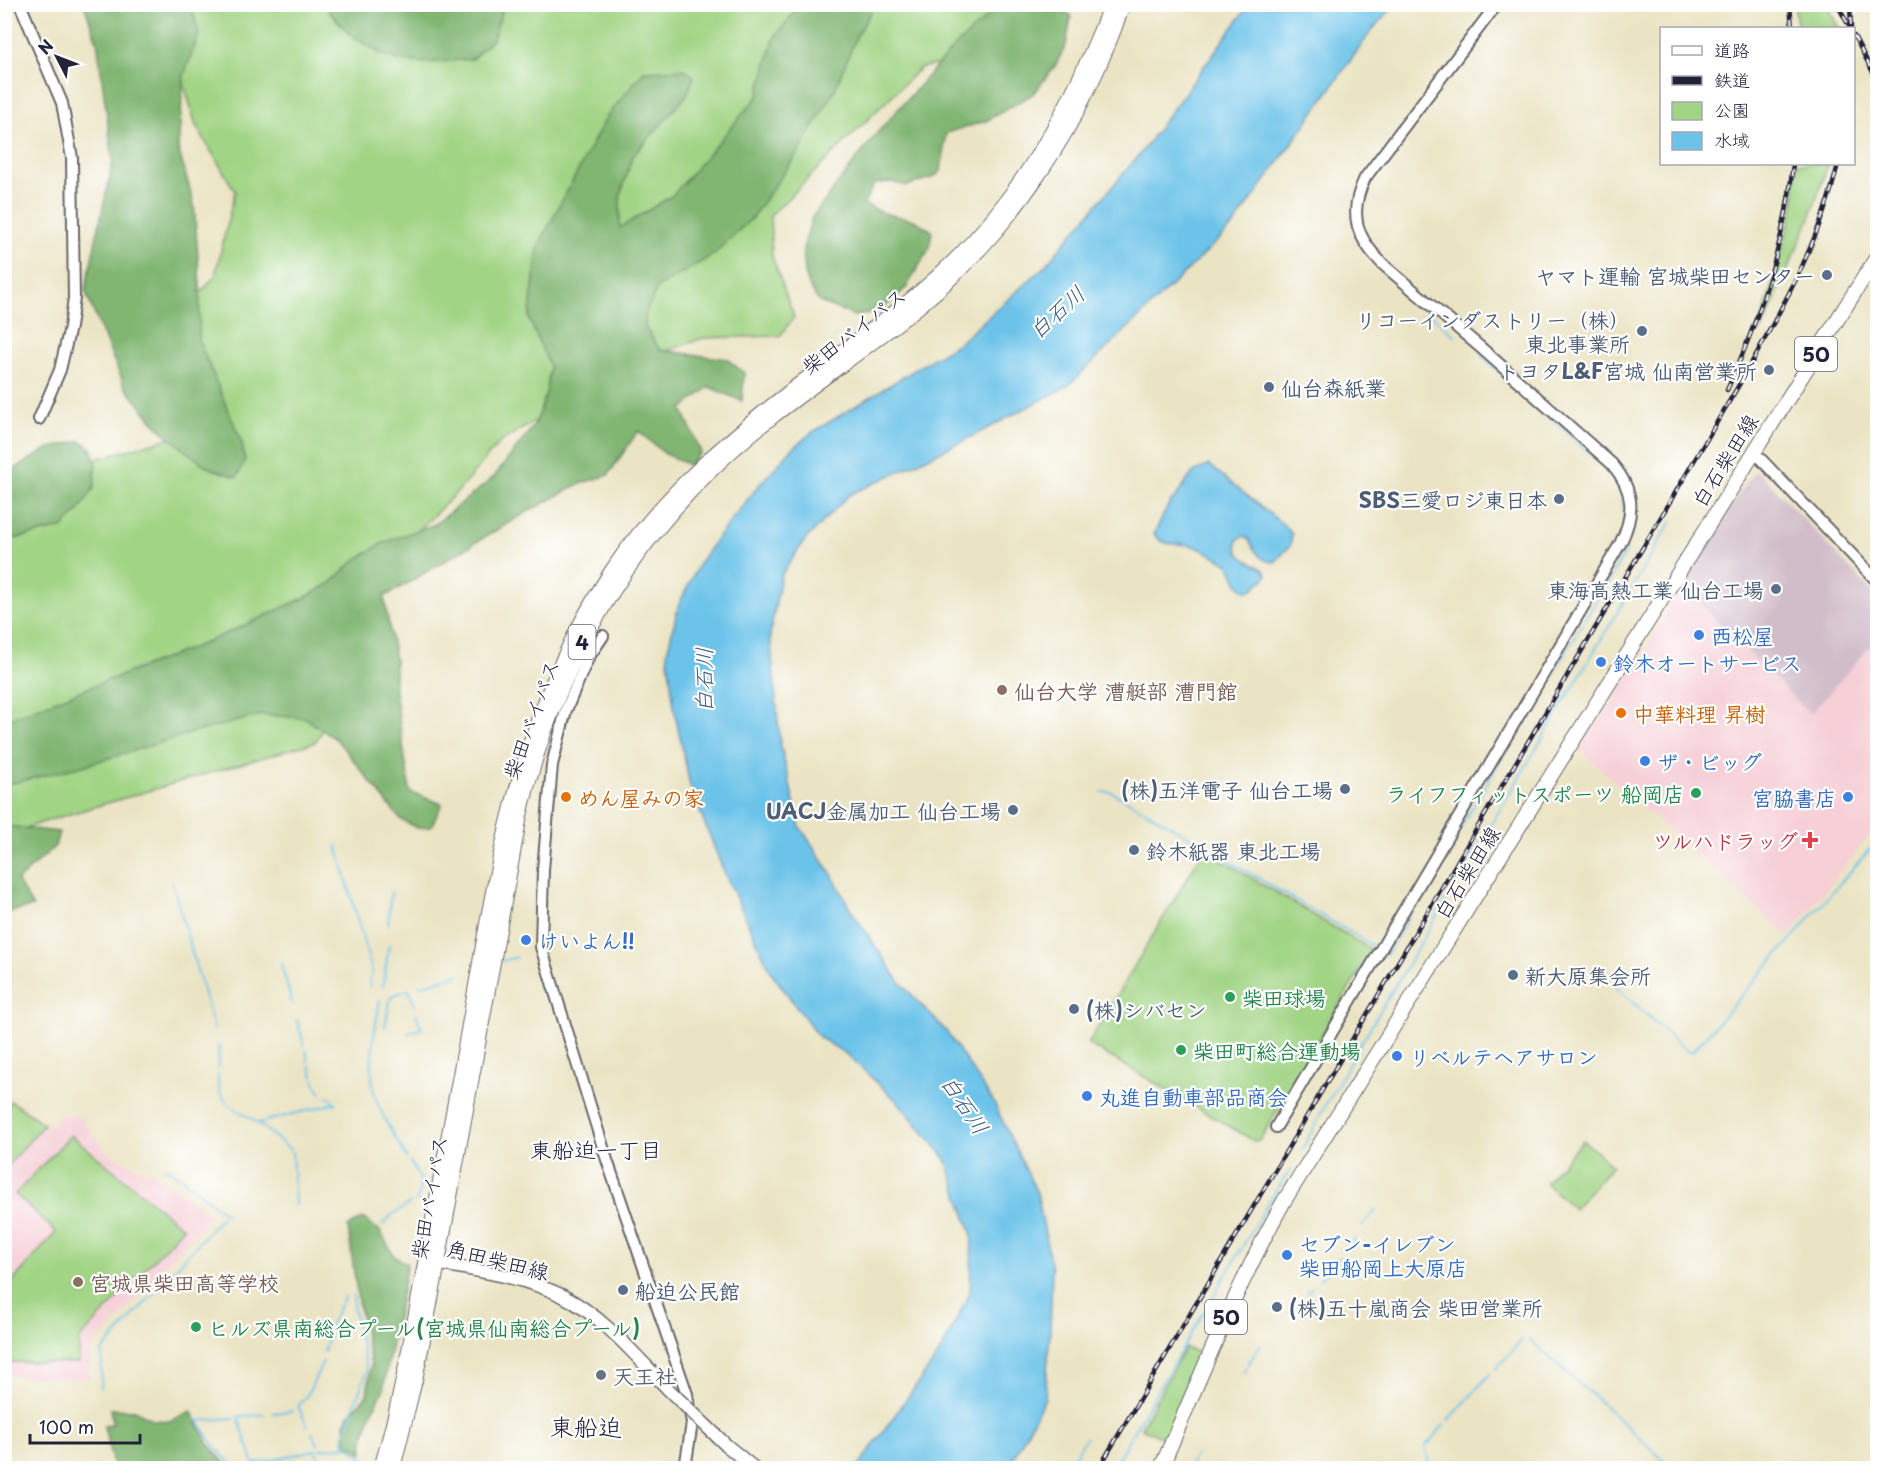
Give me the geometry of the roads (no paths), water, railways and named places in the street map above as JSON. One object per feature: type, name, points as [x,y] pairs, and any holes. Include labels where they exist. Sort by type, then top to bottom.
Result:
[{"type":"main road","name":"柴田バイパス","points":[[393,1468],[415,1380],[431,1263],[502,843],[530,742],[547,694],[572,640],[612,571],[636,537],[698,470],[733,437],[774,404],[896,312],[949,266],[988,224],[1041,150],[1065,109],[1084,71],[1111,4]]},
{"type":"main road","name":"柴田バイパス","points":[[381,1468],[431,1263],[527,785],[555,702],[588,632],[618,580],[643,545],[709,472],[750,435],[920,305],[993,234],[1026,191],[1069,126],[1096,73],[1123,4]]},
{"type":"main road","name":"白石柴田線","points":[[1161,1468],[1225,1319],[1284,1201],[1878,255]]},
{"type":"main road","name":"角田柴田線","points":[[431,1263],[528,1282],[563,1297],[604,1325],[726,1445],[754,1468]]},
{"type":"street","points":[[20,4],[63,103],[72,158],[74,298],[60,370],[39,419]]},
{"type":"street","points":[[1276,1127],[1620,544],[1629,525],[1630,498],[1620,472],[1480,347],[1379,261],[1362,240],[1357,225],[1355,210],[1358,193],[1365,178],[1497,4]]},
{"type":"street","points":[[1754,452],[1878,582]]},
{"type":"street","points":[[603,636],[588,658],[574,689],[566,710],[552,765],[543,879],[541,947],[607,1160],[687,1394],[692,1423],[686,1468]]},
{"type":"water","name":"白石川","points":[[1249,5],[1395,5],[1372,30],[1234,225],[1068,386],[971,437],[849,495],[805,540],[781,575],[770,634],[780,743],[800,827],[831,873],[851,910],[899,981],[946,1031],[993,1101],[1037,1193],[1052,1269],[1045,1398],[1008,1468],[857,1468],[941,1351],[970,1292],[972,1235],[946,1159],[897,1101],[846,1054],[819,1037],[771,972],[724,872],[690,786],[675,714],[667,652],[679,604],[699,564],[715,541],[760,484],[791,450],[811,433],[959,343],[1043,268],[1140,154]]},
{"type":"water","points":[[1209,465],[1292,534],[1290,546],[1275,562],[1261,558],[1248,538],[1243,536],[1237,541],[1240,554],[1261,567],[1267,576],[1252,590],[1247,591],[1237,582],[1227,563],[1193,546],[1162,542],[1154,534],[1170,502],[1193,472]]},
{"type":"waterway","points":[[1386,274],[1455,336]]},
{"type":"waterway","points":[[1481,355],[1605,467],[1620,491],[1624,520]]},
{"type":"waterway","points":[[1303,1149],[1357,1050],[1671,522]]},
{"type":"waterway","points":[[1386,955],[1627,549]]},
{"type":"waterway","points":[[1102,792],[1111,792],[1122,798]]},
{"type":"waterway","points":[[1128,801],[1141,809]]},
{"type":"waterway","points":[[1144,810],[1195,840]]},
{"type":"waterway","points":[[1597,970],[1688,1052],[1693,1051],[1878,840]]},
{"type":"waterway","points":[[337,846],[372,971],[369,986]]},
{"type":"waterway","points":[[1214,852],[1370,944],[1374,949],[1358,977]]},
{"type":"waterway","points":[[172,882],[214,1029]]},
{"type":"waterway","points":[[388,924],[391,892]]},
{"type":"waterway","points":[[383,986],[389,945]]},
{"type":"waterway","points":[[502,961],[517,957]]},
{"type":"waterway","points":[[281,964],[293,1006]]},
{"type":"waterway","points":[[420,986],[459,974]]},
{"type":"waterway","points":[[385,1027],[391,996],[409,990],[415,1007]]},
{"type":"waterway","points":[[380,1000],[372,1054],[373,1087],[382,1113],[407,1158]]},
{"type":"waterway","points":[[408,1033],[422,1028],[416,1014]]},
{"type":"waterway","points":[[297,1020],[304,1045]]},
{"type":"waterway","points":[[218,1068],[219,1045]]},
{"type":"waterway","points":[[306,1051],[308,1061]]},
{"type":"waterway","points":[[310,1065],[313,1077]]},
{"type":"waterway","points":[[218,1075],[218,1085],[224,1099],[229,1105],[258,1123],[336,1103],[327,1096]]},
{"type":"waterway","points":[[314,1080],[320,1093]]},
{"type":"waterway","points":[[258,1123],[292,1151],[295,1205]]},
{"type":"waterway","points":[[410,1162],[421,1180],[416,1201]]},
{"type":"waterway","points":[[101,1388],[102,1351],[225,1213],[171,1170],[164,1169]]},
{"type":"waterway","points":[[1112,1468],[1270,1200],[1291,1169]]},
{"type":"waterway","points":[[382,1225],[392,1215],[411,1203]]},
{"type":"waterway","points":[[1362,1226],[1376,1210]]},
{"type":"waterway","points":[[1347,1249],[1355,1239]]},
{"type":"waterway","points":[[1320,1279],[1340,1257]]},
{"type":"waterway","points":[[1307,1293],[1312,1288]]},
{"type":"waterway","points":[[347,1447],[343,1438],[367,1371],[353,1305],[353,1295]]},
{"type":"waterway","points":[[324,1352],[332,1321],[345,1296]]},
{"type":"waterway","points":[[1529,1339],[1585,1389]]},
{"type":"waterway","points":[[1496,1369],[1522,1340]]},
{"type":"waterway","points":[[1243,1373],[1260,1345]]},
{"type":"waterway","points":[[307,1425],[298,1406],[308,1394],[323,1361]]},
{"type":"waterway","points":[[1449,1420],[1490,1374]]},
{"type":"waterway","points":[[1587,1390],[1672,1468]]},
{"type":"waterway","points":[[273,1413],[293,1411]]},
{"type":"waterway","points":[[264,1414],[238,1417],[254,1464],[315,1450],[322,1463]]},
{"type":"waterway","points":[[234,1418],[198,1421],[214,1445],[234,1468]]},
{"type":"waterway","points":[[1430,1468],[1425,1447],[1444,1425]]},
{"type":"waterway","points":[[312,1433],[318,1445]]},
{"type":"waterway","points":[[1072,1461],[1086,1438]]},
{"type":"waterway","points":[[320,1449],[349,1446],[367,1461]]},
{"type":"waterway","points":[[1188,1468],[1196,1455]]},
{"type":"railway","points":[[1790,4],[1792,27]]},
{"type":"railway","points":[[1837,4],[1849,27]]},
{"type":"railway","points":[[1850,4],[1851,27]]},
{"type":"railway","points":[[1855,38],[1878,82]]},
{"type":"railway","points":[[1727,390],[1750,335],[1769,279],[1784,222],[1793,165]]},
{"type":"railway","points":[[1099,1468],[1743,378],[1798,274],[1821,220],[1838,165]]},
{"type":"place","name":"ヤマト運輸 宮城柴田センター","points":[[1827,275]]},
{"type":"place","name":"リコーインダストリー（株） 東北事業所","points":[[1642,331]]},
{"type":"place","name":"トヨタL&F宮城 仙南営業所","points":[[1769,370]]},
{"type":"place","name":"仙台森紙業","points":[[1269,387]]},
{"type":"place","name":"SBS三愛ロジ東日本","points":[[1559,499]]},
{"type":"place","name":"東海高熱工業 仙台工場","points":[[1776,589]]},
{"type":"place","name":"西松屋","points":[[1699,635]]},
{"type":"place","name":"鈴木オートサービス","points":[[1601,662]]},
{"type":"place","name":"仙台大学 漕艇部 漕門館","points":[[1002,690]]},
{"type":"place","name":"中華料理 昇樹","points":[[1621,713]]},
{"type":"place","name":"ザ・ビッグ","points":[[1645,761]]},
{"type":"place","name":"(株)五洋電子 仙台工場","points":[[1345,789]]},
{"type":"place","name":"ライフフィットスポーツ 船岡店","points":[[1696,793]]},
{"type":"place","name":"めん屋みの家","points":[[566,797]]},
{"type":"place","name":"宮脇書店","points":[[1848,797]]},
{"type":"place","name":"UACJ金属加工 仙台工場","points":[[1013,810]]},
{"type":"place","name":"ツルハドラッグ","points":[[1810,840]]},
{"type":"place","name":"鈴木紙器 東北工場","points":[[1134,850]]},
{"type":"place","name":"けいよん!!","points":[[526,940]]},
{"type":"place","name":"新大原集会所","points":[[1513,975]]},
{"type":"place","name":"柴田球場","points":[[1230,997]]},
{"type":"place","name":"(株)シバセン","points":[[1074,1009]]},
{"type":"place","name":"柴田町総合運動場","points":[[1181,1050]]},
{"type":"place","name":"リベルテヘアサロン","points":[[1397,1056]]},
{"type":"place","name":"丸進自動車部品商会","points":[[1087,1096]]},
{"type":"place","name":"セブン-イレブン 柴田船岡上大原店","points":[[1287,1255]]},
{"type":"place","name":"宮城県柴田高等学校","points":[[78,1282]]},
{"type":"place","name":"船迫公民館","points":[[623,1290]]},
{"type":"place","name":"(株)五十嵐商会 柴田営業所","points":[[1277,1307]]},
{"type":"place","name":"ヒルズ県南総合プール(宮城県仙南総合プール)","points":[[196,1327]]},
{"type":"place","name":"天王社","points":[[601,1375]]},
{"type":"district","name":"東船迫一丁目","points":[[596,1148]]},
{"type":"district","name":"東船迫","points":[[586,1426]]}]
